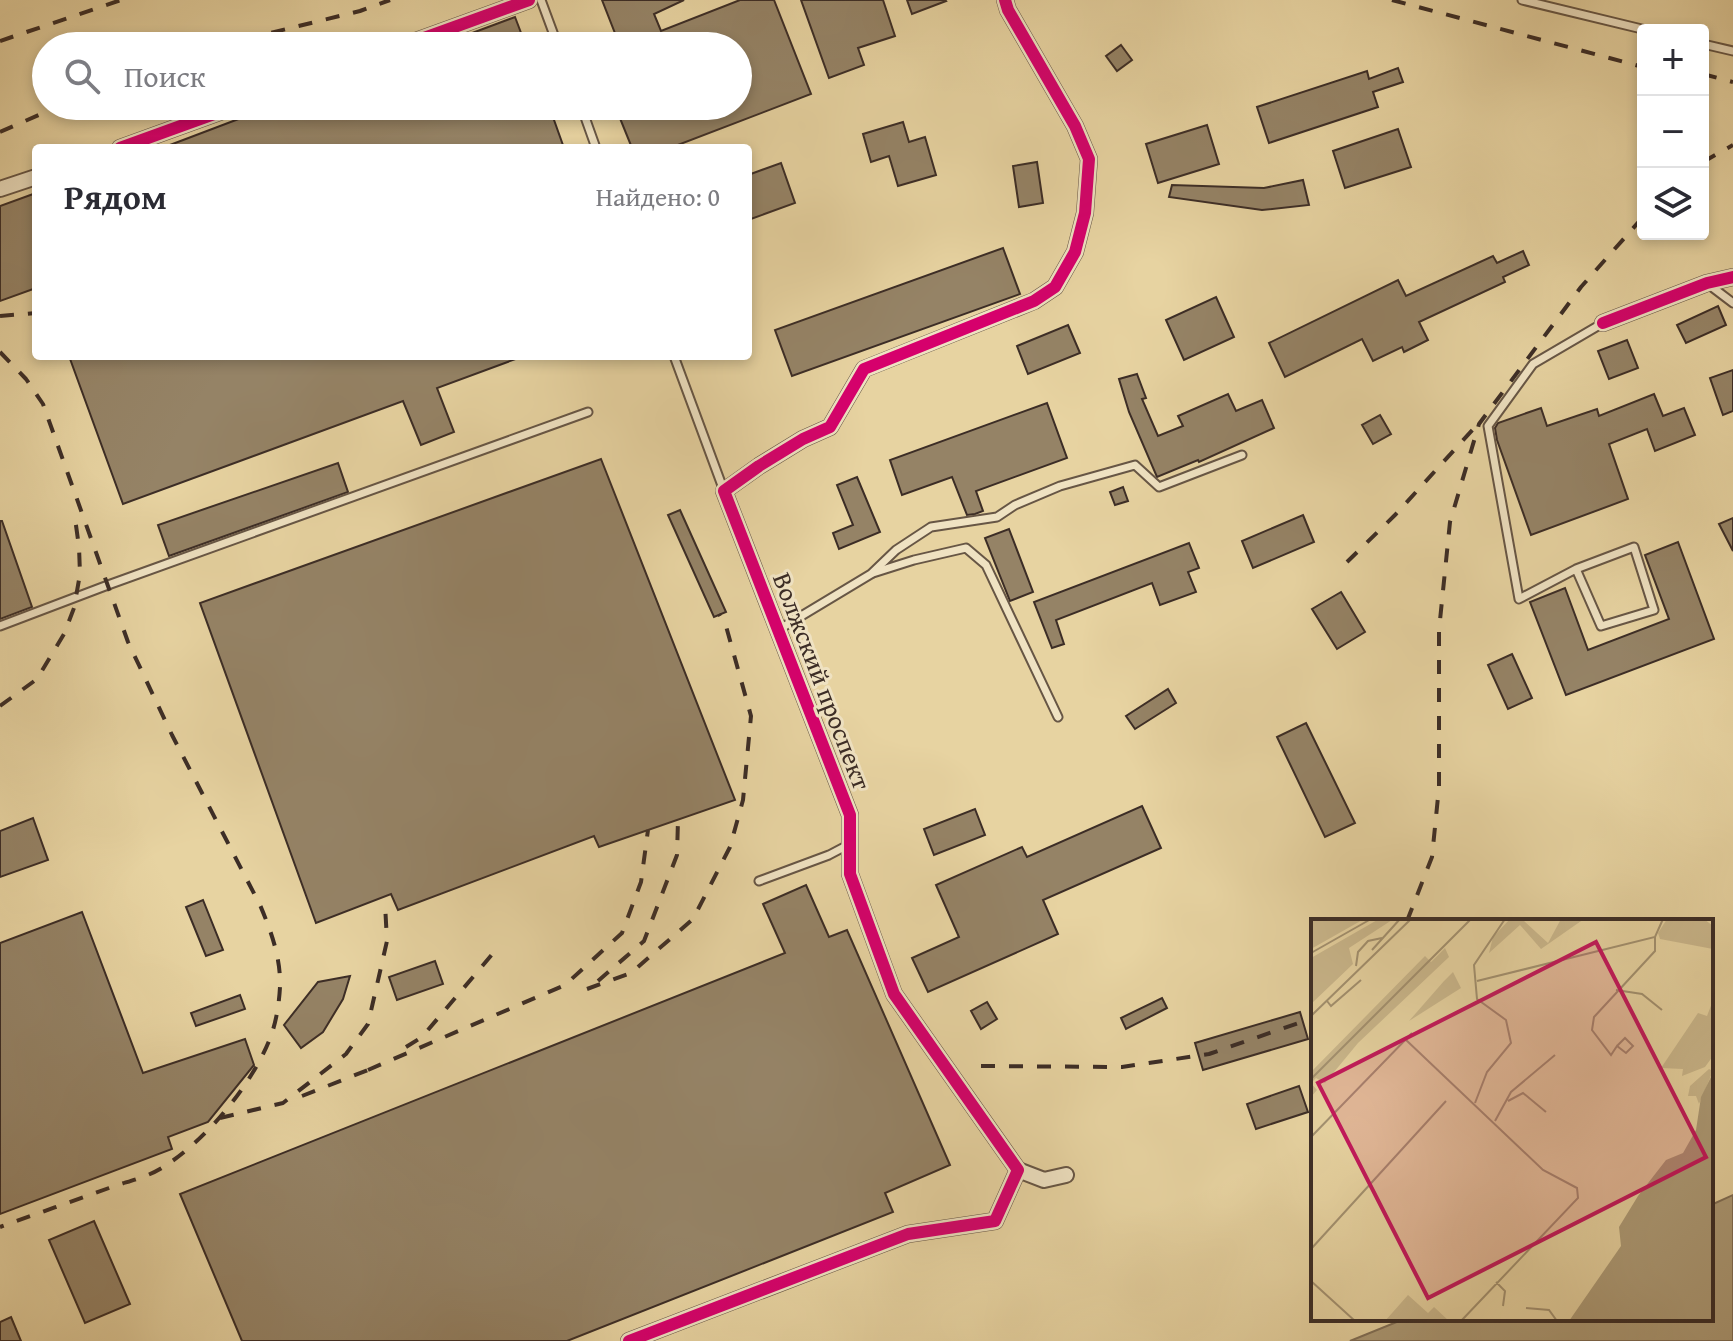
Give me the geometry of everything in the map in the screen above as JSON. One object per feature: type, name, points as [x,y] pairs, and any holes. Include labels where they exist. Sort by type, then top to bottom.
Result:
[{"type":"street","points":[[441,32],[529,0]]},
{"type":"street","points":[[724,491],[803,439],[830,427],[864,369],[1034,301],[1055,287],[1075,252],[1085,213],[1089,159],[1075,126],[1022,36],[1005,0]]},
{"type":"street","points":[[131,144],[197,120]]},
{"type":"street","points":[[0,189],[32,178]]},
{"type":"street","points":[[1603,323],[1707,283],[1733,277]]},
{"type":"street","name":"Волжский проспект","points":[[724,491],[850,815],[850,874],[894,994],[1018,1170]]},
{"type":"street","points":[[629,1341],[908,1234],[995,1221],[1018,1170],[1044,1180],[1066,1175]]},
{"type":"lane","points":[[541,0],[553,32]]},
{"type":"lane","points":[[1522,0],[1637,28]]},
{"type":"lane","points":[[1709,45],[1733,51]]},
{"type":"lane","points":[[586,120],[595,144]]},
{"type":"lane","points":[[1707,283],[1733,303]]},
{"type":"lane","points":[[1576,569],[1601,626],[1654,610],[1634,547],[1576,569],[1519,599],[1488,426],[1533,364],[1603,323]]},
{"type":"lane","points":[[675,360],[724,491]]},
{"type":"lane","points":[[0,626],[588,412]]},
{"type":"lane","points":[[778,630],[871,574],[896,550],[931,527],[997,517],[1015,505],[1060,486],[1135,465],[1159,487],[1242,455]]},
{"type":"lane","points":[[871,574],[966,548],[986,565],[1058,717]]},
{"type":"lane","points":[[759,881],[850,844]]},
{"type":"shaded area","points":[[1733,1195],[1733,1341],[1350,1341],[1399,1321],[1713,1321],[1713,1204]]},
{"type":"building","points":[[602,0],[684,0],[654,14],[661,31],[740,0],[774,0],[811,94],[752,117],[752,32],[615,32]]},
{"type":"building","points":[[801,0],[883,0],[895,36],[858,48],[864,65],[829,78]]},
{"type":"building","points":[[907,0],[945,0],[946,1],[912,14]]},
{"type":"building","points":[[515,17],[521,32],[475,32]]},
{"type":"building","points":[[1121,45],[1132,60],[1117,71],[1106,56]]},
{"type":"building","points":[[1398,68],[1403,82],[1373,92],[1378,107],[1269,143],[1257,107],[1367,71],[1369,79]]},
{"type":"building","points":[[236,120],[554,120],[563,144],[173,144]]},
{"type":"building","points":[[621,120],[743,120],[680,144],[630,144]]},
{"type":"building","points":[[903,122],[909,142],[925,137],[936,175],[898,186],[889,156],[871,162],[863,134]]},
{"type":"building","points":[[1207,125],[1219,164],[1158,183],[1146,144]]},
{"type":"building","points":[[1398,129],[1411,167],[1345,188],[1333,151]]},
{"type":"building","points":[[1037,162],[1043,203],[1019,207],[1013,166]]},
{"type":"building","points":[[781,163],[795,203],[752,219],[752,174]]},
{"type":"building","points":[[1303,180],[1309,205],[1262,210],[1169,197],[1172,185],[1264,188]]},
{"type":"building","points":[[32,194],[32,289],[0,301],[0,206]]},
{"type":"building","points":[[1003,248],[1020,294],[792,376],[775,330]]},
{"type":"building","points":[[1523,251],[1529,265],[1503,277],[1505,282],[1419,322],[1428,340],[1404,352],[1402,347],[1373,361],[1362,339],[1285,377],[1269,343],[1398,280],[1406,296],[1493,256],[1497,263]]},
{"type":"building","points":[[1216,297],[1234,337],[1184,360],[1166,320]]},
{"type":"building","points":[[1718,306],[1726,325],[1686,343],[1677,325]]},
{"type":"building","points":[[1068,325],[1080,353],[1028,374],[1017,346]]},
{"type":"building","points":[[1627,340],[1638,368],[1609,379],[1598,351]]},
{"type":"building","points":[[70,360],[513,360],[437,388],[454,432],[421,445],[403,401],[123,504]]},
{"type":"building","points":[[1733,370],[1733,411],[1723,415],[1710,378]]},
{"type":"building","points":[[1137,374],[1146,398],[1142,399],[1158,436],[1183,426],[1178,416],[1228,394],[1236,411],[1262,400],[1274,428],[1157,477],[1129,412],[1119,379]]},
{"type":"building","points":[[1654,394],[1663,416],[1684,408],[1695,435],[1655,451],[1647,429],[1609,444],[1628,499],[1531,535],[1497,440],[1495,428],[1498,423],[1541,408],[1547,426],[1597,409],[1599,416]]},
{"type":"building","points":[[1047,403],[1067,458],[976,491],[983,511],[975,514],[967,515],[952,477],[902,495],[890,460]]},
{"type":"building","points":[[1380,415],[1391,434],[1373,444],[1362,425]]},
{"type":"building","points":[[601,459],[735,800],[599,847],[594,836],[398,910],[391,894],[316,923],[200,603]]},
{"type":"building","points":[[338,463],[348,492],[169,556],[158,525]]},
{"type":"building","points":[[857,477],[880,532],[839,549],[833,533],[853,525],[837,485]]},
{"type":"building","points":[[1123,487],[1128,501],[1115,505],[1110,492]]},
{"type":"building","points":[[680,510],[726,612],[714,617],[668,515]]},
{"type":"building","points":[[1303,515],[1314,542],[1253,568],[1242,541]]},
{"type":"building","points":[[1733,518],[1733,551],[1719,524]]},
{"type":"building","points":[[0,521],[32,607],[0,619]]},
{"type":"building","points":[[1009,529],[1033,592],[1010,601],[985,538]]},
{"type":"building","points":[[1678,542],[1714,639],[1566,695],[1530,602],[1565,588],[1588,650],[1669,619],[1645,555]]},
{"type":"building","points":[[1189,543],[1199,568],[1188,572],[1196,592],[1160,605],[1152,583],[1056,620],[1064,644],[1052,648],[1034,602]]},
{"type":"building","points":[[1341,592],[1365,632],[1337,649],[1312,609]]},
{"type":"building","points":[[1512,654],[1532,698],[1508,709],[1488,665]]},
{"type":"building","points":[[1168,689],[1176,703],[1135,729],[1126,716]]},
{"type":"building","points":[[1306,723],[1355,823],[1325,837],[1277,737]]},
{"type":"building","points":[[1142,806],[1161,848],[1043,900],[1058,934],[928,992],[912,958],[959,937],[936,885],[1022,847],[1027,857]]},
{"type":"building","points":[[975,809],[985,835],[934,855],[924,829]]},
{"type":"building","points":[[33,818],[48,860],[0,877],[0,831]]},
{"type":"building","points":[[806,885],[829,937],[847,930],[950,1165],[885,1193],[893,1212],[567,1341],[242,1341],[180,1194],[785,953],[763,904]]},
{"type":"building","points":[[203,900],[223,950],[206,956],[186,907]]},
{"type":"building","points":[[82,912],[143,1073],[245,1039],[254,1065],[208,1122],[168,1137],[172,1149],[0,1214],[0,943]]},
{"type":"building","points":[[435,961],[443,984],[397,1000],[389,977]]},
{"type":"building","points":[[350,976],[343,999],[323,1032],[301,1048],[284,1025],[318,982]]},
{"type":"building","points":[[240,995],[245,1009],[196,1026],[191,1013]]},
{"type":"building","points":[[1162,998],[1167,1008],[1126,1029],[1121,1018]]},
{"type":"building","points":[[987,1002],[997,1019],[981,1029],[971,1011]]},
{"type":"building","points":[[1300,1012],[1308,1039],[1203,1070],[1195,1043]]},
{"type":"building","points":[[1299,1086],[1308,1112],[1256,1129],[1247,1104]]},
{"type":"building","points":[[94,1221],[130,1304],[85,1323],[49,1240]]},
{"type":"building","points":[[11,1317],[21,1341],[0,1341],[0,1322]]},
{"type":"railway","points":[[0,41],[121,0]]},
{"type":"railway","points":[[274,32],[360,11],[390,0]]},
{"type":"railway","points":[[1392,0],[1637,65]]},
{"type":"railway","points":[[1709,76],[1733,82]]},
{"type":"railway","points":[[0,132],[32,118]]},
{"type":"railway","points":[[1709,159],[1733,145]]},
{"type":"railway","points":[[1408,919],[1432,857],[1439,787],[1439,630],[1450,522],[1479,424],[1581,287],[1637,224]]},
{"type":"railway","points":[[0,316],[32,313]]},
{"type":"railway","points":[[0,352],[26,379],[43,404],[128,642],[260,905],[277,955],[280,976],[274,1028],[261,1059],[238,1095],[193,1144],[177,1158],[148,1175],[0,1227]]},
{"type":"railway","points":[[1347,562],[1396,514],[1476,426]]},
{"type":"railway","points":[[0,706],[37,679],[64,634],[74,608],[80,574],[74,511]]},
{"type":"railway","points":[[587,989],[631,973],[693,919],[730,847],[743,800],[751,716],[726,626],[719,614]]},
{"type":"railway","points":[[598,981],[644,941],[677,855],[678,820]]},
{"type":"railway","points":[[368,1070],[565,985],[622,933],[641,882],[648,830]]},
{"type":"railway","points":[[220,1118],[283,1103],[346,1054],[368,1024],[387,941],[385,904]]},
{"type":"railway","points":[[406,1047],[422,1037],[495,951]]},
{"type":"railway","points":[[981,1066],[1122,1067],[1209,1054],[1311,1019]]},
{"type":"railway","points":[[302,1096],[376,1066]]},
{"type":"cycle path","points":[[441,32],[529,0]]},
{"type":"cycle path","points":[[629,1341],[908,1234],[995,1221],[1018,1170],[894,994],[850,874],[850,815],[724,491],[803,439],[830,427],[864,369],[1034,301],[1055,287],[1075,252],[1085,213],[1089,159],[1075,126],[1005,0]]},
{"type":"cycle path","points":[[131,144],[197,120]]},
{"type":"cycle path","points":[[1603,323],[1707,283],[1733,277]]}]
